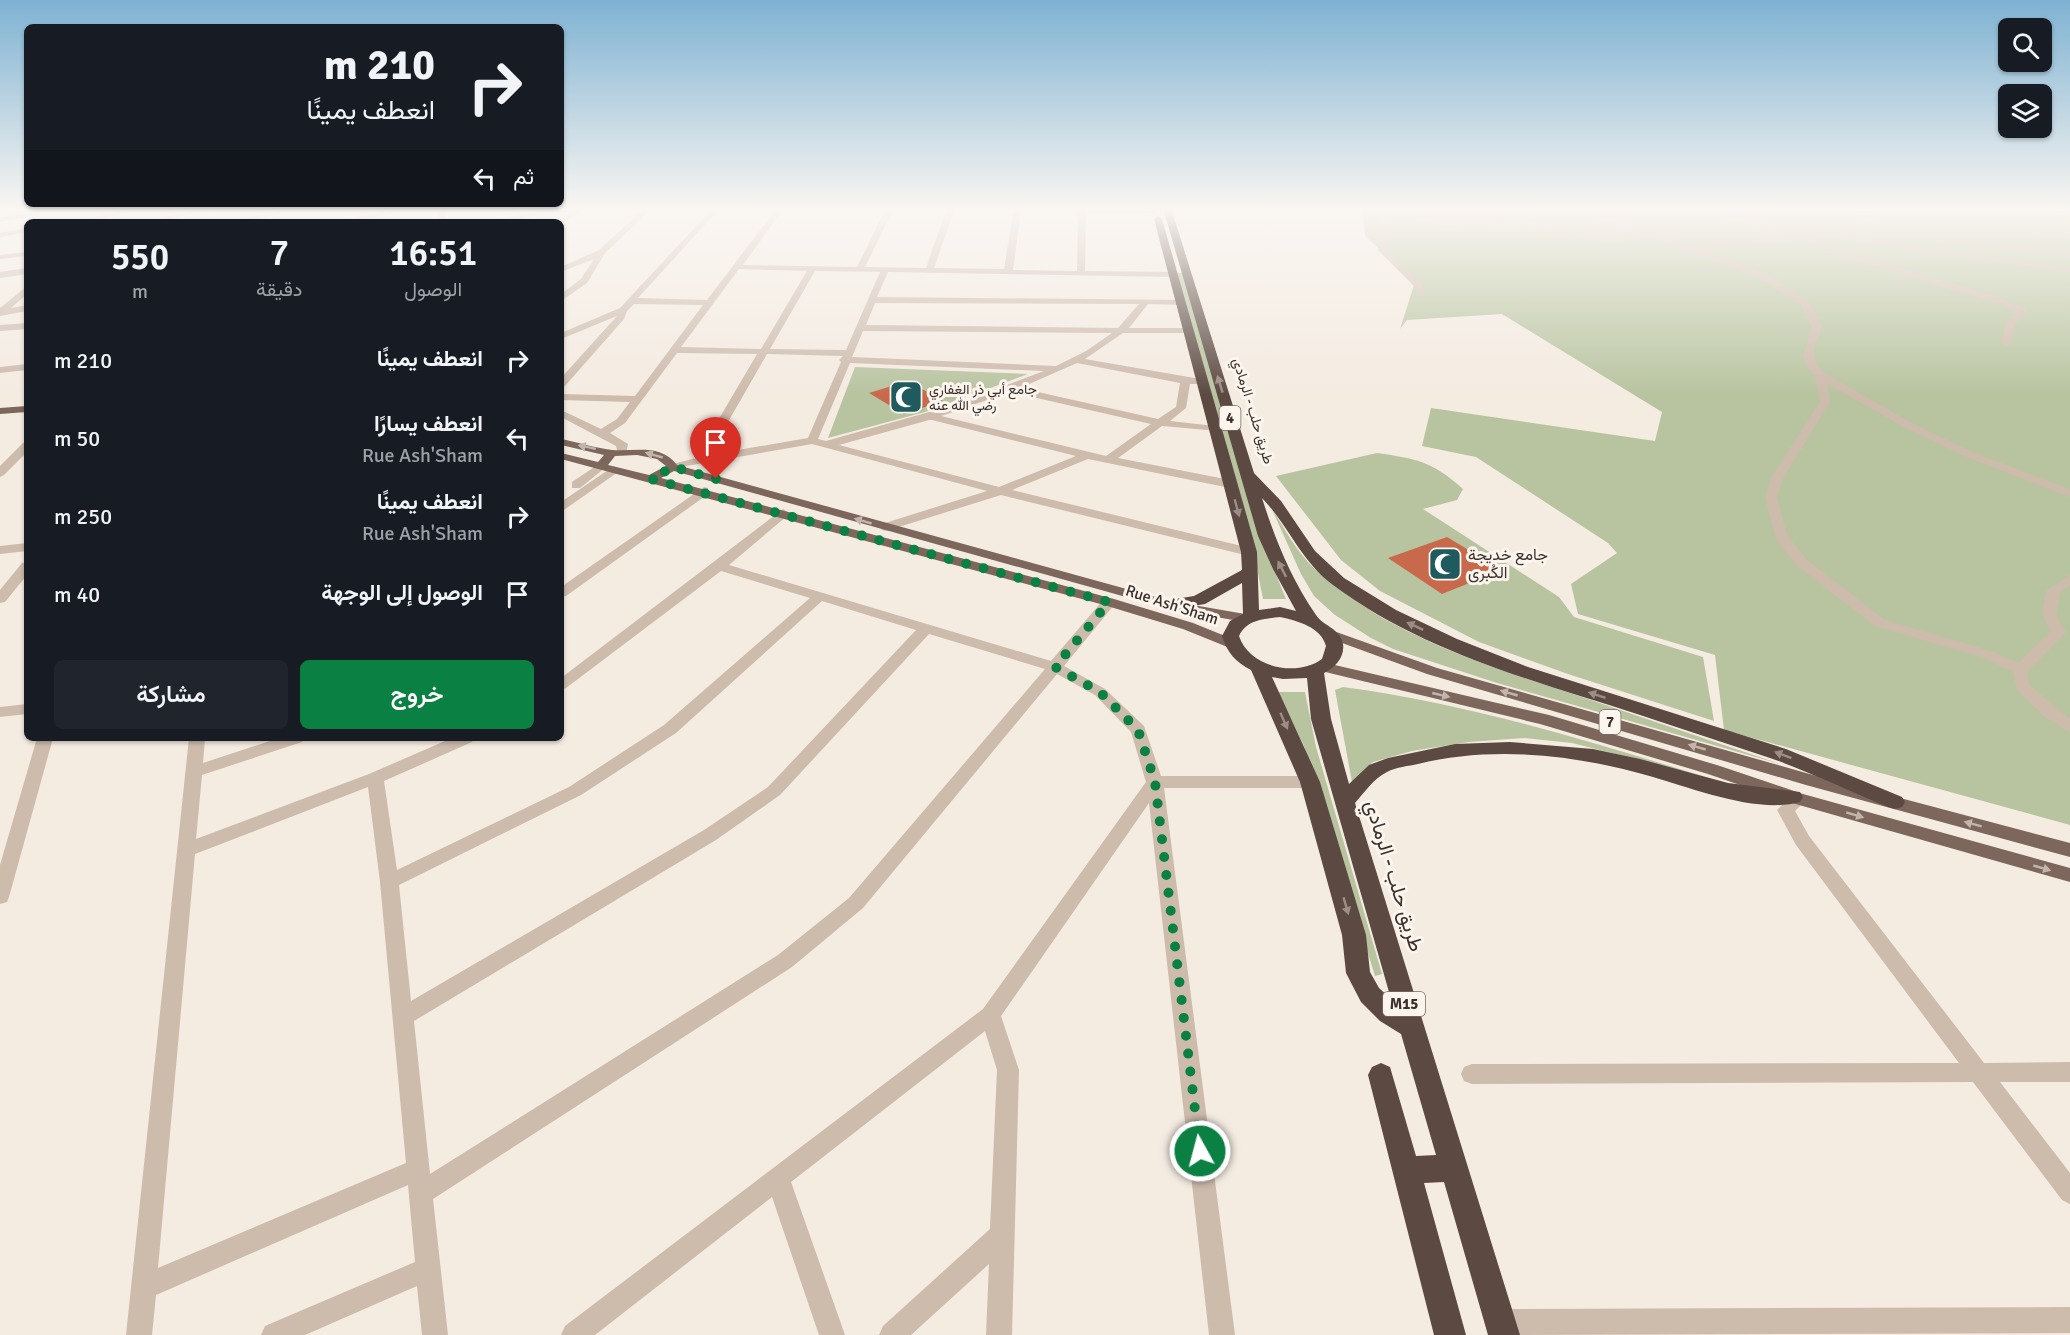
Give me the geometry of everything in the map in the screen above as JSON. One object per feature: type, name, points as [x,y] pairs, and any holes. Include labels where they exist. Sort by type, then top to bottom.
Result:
[{"type":"highway","name":"4","points":[[1172,270],[1249,552],[1248,616],[1280,612],[1310,620],[1328,633]]},
{"type":"highway","name":"طريق حلب - الرمادي","points":[[1180,270],[1266,536],[1281,569],[1310,620]]},
{"type":"highway","points":[[1248,475],[1276,504],[1309,554],[1338,581],[1390,614],[1452,643],[1522,671],[1779,754],[1895,802]]},
{"type":"highway","points":[[1169,605],[1199,600],[1248,573]]},
{"type":"highway","points":[[1248,616],[1235,624],[1230,633],[1230,643],[1235,652],[1260,668],[1278,673],[1298,674],[1319,669],[1331,660],[1335,651],[1334,642],[1328,633]]},
{"type":"highway","name":"M15","points":[[1260,668],[1310,782],[1354,935],[1358,973],[1370,995],[1389,1013],[1411,1027]]},
{"type":"highway","name":"طريق حلب - الرمادي","points":[[1319,669],[1322,719],[1344,802],[1502,1328]]},
{"type":"highway","points":[[1344,802],[1378,768],[1415,757],[1467,749],[1532,750],[1619,761],[1725,789],[1781,798],[1796,798]]},
{"type":"highway","points":[[1381,1075],[1450,1335]]},
{"type":"highway","points":[[1406,1170],[1453,1168]]},
{"type":"main road","points":[[0,411],[24,409]]},
{"type":"main road","points":[[0,419],[24,416]]},
{"type":"main road","points":[[564,443],[617,452],[608,468],[564,457]]},
{"type":"main road","name":"Rue Ash'Sham","points":[[617,452],[649,453],[664,458],[673,467],[1169,605],[1248,616]]},
{"type":"main road","points":[[651,479],[673,467]]},
{"type":"main road","name":"Rue Ash'Sham","points":[[608,468],[704,491],[1109,602],[1188,626],[1230,643]]},
{"type":"main road","name":"7","points":[[1328,633],[1432,671],[1806,779],[2070,850]]},
{"type":"main road","name":"7","points":[[1319,669],[1544,719],[1714,770],[1796,798],[2070,875]]},
{"type":"street","points":[[564,296],[584,281],[591,270]]},
{"type":"street","points":[[564,329],[595,316],[621,301],[648,270]]},
{"type":"street","points":[[564,335],[623,310],[661,270]]},
{"type":"street","points":[[603,433],[621,422],[736,270]]},
{"type":"street","points":[[700,460],[812,270]]},
{"type":"street","points":[[812,441],[884,270]]},
{"type":"street","points":[[941,270],[1173,275]]},
{"type":"street","points":[[1403,270],[1419,286],[1421,294]]},
{"type":"street","points":[[1749,270],[1766,277],[1806,304],[1817,326],[1808,356],[1812,367],[1820,375],[1906,424],[1968,454],[2070,493]]},
{"type":"street","points":[[1897,270],[2001,301],[2023,311],[2011,323],[2006,342]]},
{"type":"street","points":[[0,275],[24,271]]},
{"type":"street","points":[[0,312],[24,292]]},
{"type":"street","points":[[872,300],[1180,302]]},
{"type":"street","points":[[634,301],[711,303]]},
{"type":"street","points":[[825,446],[932,417],[1011,389],[1058,369],[1101,346],[1121,331],[1146,301]]},
{"type":"street","points":[[0,312],[24,308]]},
{"type":"street","points":[[564,381],[621,317],[623,310]]},
{"type":"street","points":[[0,328],[24,326]]},
{"type":"street","points":[[859,328],[1188,331]]},
{"type":"street","points":[[676,350],[764,352],[1058,369]]},
{"type":"street","points":[[1075,360],[1185,381],[1202,382]]},
{"type":"street","points":[[0,370],[24,367]]},
{"type":"street","points":[[1820,375],[1825,402],[1778,478],[1771,497],[1781,536],[1802,563],[1880,623],[1989,655],[2020,670]]},
{"type":"street","points":[[1108,460],[1181,408],[1185,381]]},
{"type":"street","points":[[1011,389],[1161,423],[1215,429]]},
{"type":"street","points":[[564,397],[639,399]]},
{"type":"street","points":[[564,414],[622,444],[617,452]]},
{"type":"street","points":[[932,417],[1108,460],[1230,484]]},
{"type":"street","points":[[673,467],[700,460],[812,441],[1000,491],[1249,552]]},
{"type":"street","points":[[0,473],[5,462],[24,448]]},
{"type":"street","points":[[886,527],[1000,491],[1087,455]]},
{"type":"street","points":[[564,494],[608,468]]},
{"type":"street","points":[[564,505],[608,468]]},
{"type":"street","points":[[564,591],[704,491]]},
{"type":"street","points":[[564,683],[718,566],[783,513]]},
{"type":"street","points":[[0,550],[24,547]]},
{"type":"street","points":[[718,566],[1055,667],[1100,692],[1138,730],[1155,782],[1222,1335]]},
{"type":"street","points":[[0,599],[24,570]]},
{"type":"street","points":[[2020,670],[2059,632],[2049,615],[2053,591],[2070,579]]},
{"type":"street","points":[[389,882],[575,791],[670,729],[820,596]]},
{"type":"street","points":[[144,1287],[420,1181],[785,962],[856,903],[1109,602]]},
{"type":"street","points":[[403,1017],[710,835],[774,791],[926,628]]},
{"type":"street","points":[[2020,670],[2022,687],[2051,714],[2070,727]]},
{"type":"street","points":[[0,712],[24,709]]},
{"type":"street","points":[[0,722],[24,718]]},
{"type":"street","points":[[0,897],[44,741]]},
{"type":"street","points":[[139,1335],[197,741]]},
{"type":"street","points":[[193,772],[287,741]]},
{"type":"street","points":[[187,850],[375,778],[459,741]]},
{"type":"street","points":[[375,778],[389,882],[435,1335]]},
{"type":"street","points":[[1155,782],[1310,782]]},
{"type":"street","points":[[574,1335],[990,1015],[1155,782]]},
{"type":"street","points":[[1796,798],[1786,810],[1802,840],[2070,1192]]},
{"type":"street","points":[[990,1015],[1008,1070],[999,1335]]},
{"type":"street","points":[[1472,1074],[2070,1072]]},
{"type":"street","points":[[778,1178],[832,1335]]},
{"type":"street","points":[[892,1335],[1002,1235]]},
{"type":"street","points":[[274,1335],[428,1269]]},
{"type":"street","points":[[1502,1328],[2070,1320]]},
{"type":"green space","points":[[1402,270],[2070,270],[2070,825],[1724,730],[1715,655],[1578,614],[1571,584],[1617,553],[1608,543],[1476,457],[1422,446],[1431,408],[1655,441],[1662,412],[1502,314],[1407,320],[1400,329],[1415,282]]},
{"type":"green space","points":[[1177,273],[1183,273],[1264,545],[1286,599],[1263,599],[1255,558]]},
{"type":"green space","points":[[855,367],[1028,374],[925,412],[828,438]]},
{"type":"green space","points":[[1377,453],[1403,457],[1433,467],[1463,489],[1457,500],[1423,509],[1559,597],[1574,617],[1703,657],[1714,721],[1568,674],[1479,642],[1380,591],[1341,560],[1276,476]]},
{"type":"green space","points":[[1271,507],[1297,548],[1316,570],[1344,593],[1405,630],[1471,659],[1780,764],[1497,683],[1393,649],[1371,638],[1335,615],[1314,596],[1301,574]]},
{"type":"green space","points":[[1343,687],[1478,712],[1699,775],[1572,743],[1524,738],[1469,742],[1412,751],[1373,762],[1352,782],[1335,690]]},
{"type":"green space","points":[[1278,692],[1305,692],[1316,747],[1382,974],[1375,976],[1304,746]]},
{"type":"building","name":"جامع أبي ذر الغفاري رضي الله عنه","points":[[908,381],[943,401],[904,414],[869,393]]},
{"type":"building","name":"جامع خديجة الكُبرى","points":[[1447,537],[1502,570],[1442,594],[1388,558]]},
{"type":"place","name":"جامع أبي ذر الغفاري رضي الله عنه","points":[[906,397]]},
{"type":"place","name":"جامع خديجة الكُبرى","points":[[1445,564]]},
{"type":"route","points":[[716,479],[673,467],[664,474],[651,479],[704,491],[1109,602],[1055,667],[1100,692],[1138,730],[1155,782],[1200,1151]]}]
